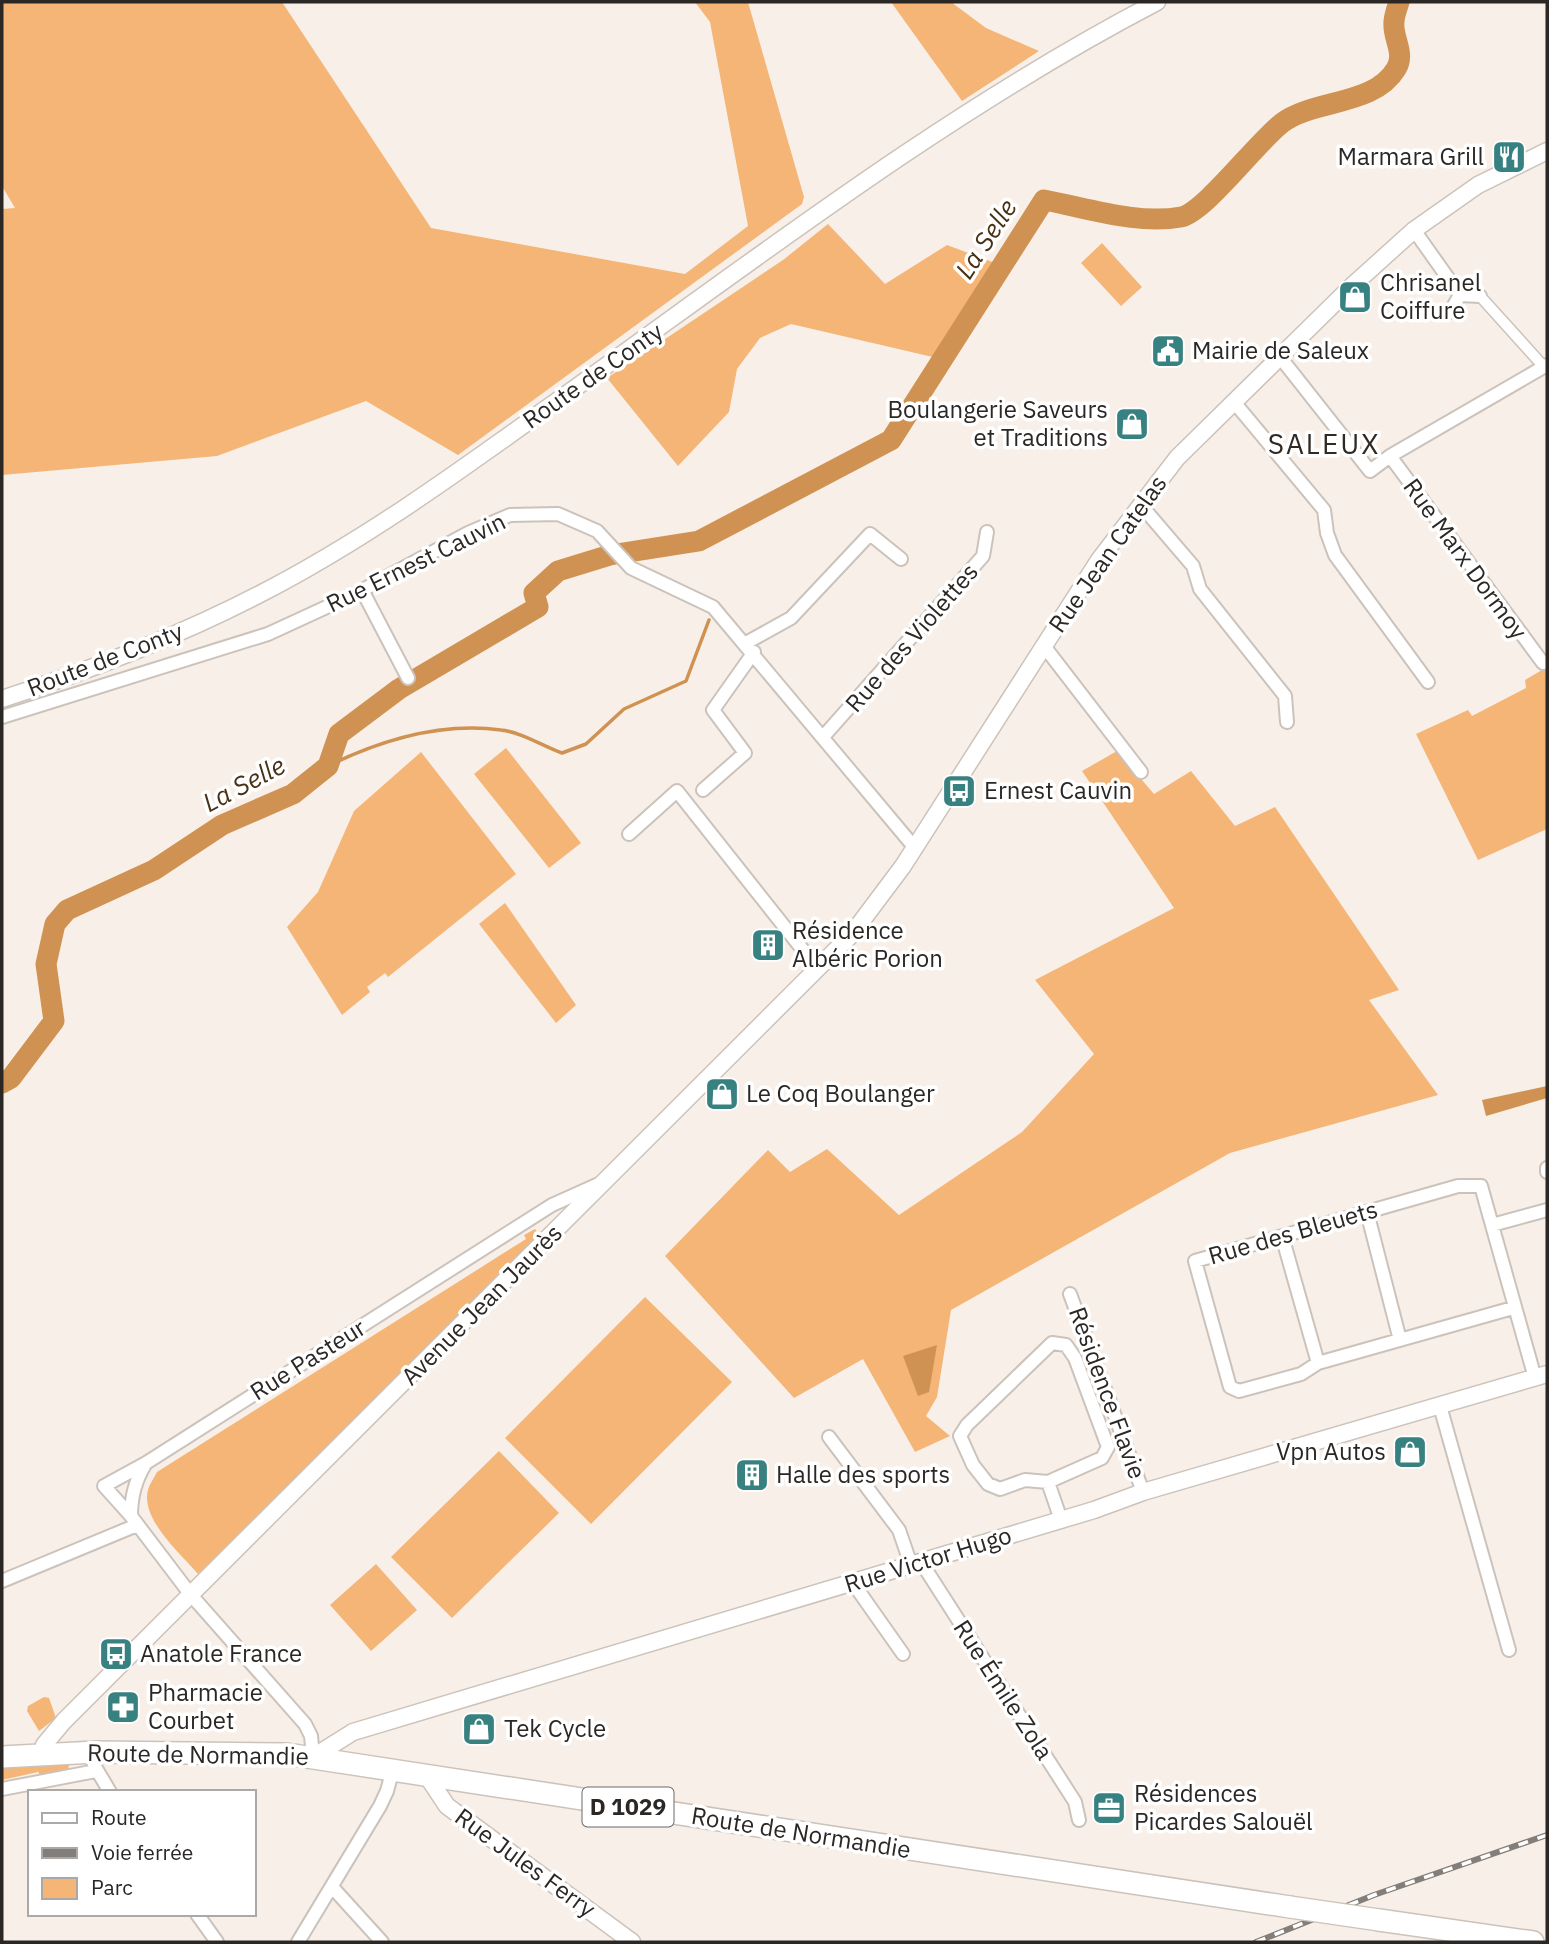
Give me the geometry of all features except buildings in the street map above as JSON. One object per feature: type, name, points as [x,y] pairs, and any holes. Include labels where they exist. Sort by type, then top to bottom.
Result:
[{"type":"main road","name":"Route de Normandie","points":[[51,1754],[95,1762],[241,1751],[313,1757],[1533,1942]]},
{"type":"main road","name":"D 1029","points":[[2,1757],[51,1754]]},
{"type":"street","name":"Route de Conty","points":[[2,699],[162,641],[260,594],[390,519],[921,142],[1057,58],[1157,2]]},
{"type":"street","name":"Rue Jean Catelas","points":[[915,848],[1099,560],[1177,458],[1414,230],[1478,184],[1547,151]]},
{"type":"street","points":[[1414,230],[1460,295]]},
{"type":"street","points":[[1390,456],[1449,419],[1499,396],[1546,368],[1480,296],[1460,295]]},
{"type":"street","points":[[1450,312],[1460,295]]},
{"type":"street","name":"Rue Marx Dormoy","points":[[1280,357],[1370,471],[1390,456],[1543,663]]},
{"type":"street","points":[[1234,402],[1324,510],[1327,533],[1335,555],[1428,682]]},
{"type":"street","points":[[1140,504],[1193,566],[1200,589],[1285,696],[1287,722]]},
{"type":"street","name":"Rue Ernest Cauvin","points":[[2,717],[244,643],[362,590],[468,533],[510,515],[558,514],[578,520],[597,531],[631,568],[703,600],[750,647],[915,848]]},
{"type":"street","name":"Rue des Violettes","points":[[823,737],[983,556],[988,532]]},
{"type":"street","points":[[703,790],[745,753],[713,710],[750,647],[791,618],[870,534],[901,559]]},
{"type":"street","points":[[362,590],[408,678]]},
{"type":"street","points":[[1044,646],[1141,772]]},
{"type":"street","points":[[629,834],[677,791],[818,970]]},
{"type":"street","name":"Avenue Jean Jaurès","points":[[51,1754],[64,1721],[818,970],[873,908],[915,848]]},
{"type":"street","name":"Rue Pasteur","points":[[134,1520],[104,1486],[146,1463],[552,1205],[605,1182]]},
{"type":"street","name":"Rue des Bleuets","points":[[1513,1308],[1318,1363],[1301,1374],[1240,1391],[1230,1387],[1195,1261],[1458,1186],[1481,1186],[1513,1308],[1541,1376]]},
{"type":"street","points":[[1492,1226],[1547,1210]]},
{"type":"street","points":[[1367,1212],[1400,1340]]},
{"type":"street","points":[[536,1217],[551,1235]]},
{"type":"street","points":[[1282,1236],[1318,1363]]},
{"type":"street","name":"Résidence Flavie","points":[[1070,1294],[1143,1492]]},
{"type":"street","points":[[1052,1343],[1066,1345],[1075,1358],[1108,1447],[1102,1458],[1048,1482],[1025,1480],[1000,1489],[988,1484],[974,1465],[960,1436],[967,1425],[1052,1343]]},
{"type":"street","name":"Rue Victor Hugo","points":[[313,1757],[353,1732],[1061,1520],[1143,1492],[1541,1376]]},
{"type":"street","points":[[1440,1406],[1509,1650]]},
{"type":"street","name":"Rue Émile Zola","points":[[829,1437],[900,1530],[916,1563],[1075,1802],[1079,1820]]},
{"type":"street","points":[[146,1463],[134,1486],[134,1520],[191,1595],[305,1724],[311,1736],[313,1757]]},
{"type":"street","points":[[1048,1482],[1061,1520]]},
{"type":"street","points":[[2,1581],[134,1520]]},
{"type":"street","points":[[853,1583],[903,1654]]},
{"type":"street","points":[[2,1789],[95,1762],[109,1790]]},
{"type":"street","points":[[298,1942],[333,1888],[387,1791],[393,1769]]},
{"type":"street","name":"Rue Jules Ferry","points":[[427,1776],[447,1805],[632,1942]]},
{"type":"street","points":[[333,1888],[382,1942]]},
{"type":"street","points":[[198,1916],[217,1942]]},
{"type":"green space","points":[[2,2],[282,2],[431,228],[685,274],[748,226],[710,22],[695,2],[748,2],[804,197],[802,204],[458,455],[366,401],[217,456],[2,475],[2,209],[15,208],[2,186]]},
{"type":"green space","points":[[891,2],[951,2],[986,28],[1039,51],[962,101]]},
{"type":"green space","points":[[828,224],[885,284],[947,245],[998,264],[937,358],[791,324],[760,338],[737,369],[729,412],[678,466],[607,378],[783,260]]},
{"type":"green space","points":[[1102,243],[1142,287],[1121,306],[1081,263]]},
{"type":"green space","points":[[1547,667],[1547,829],[1478,860],[1416,734],[1468,710],[1472,716],[1526,688],[1525,680]]},
{"type":"green space","points":[[506,748],[581,843],[549,868],[474,774]]},
{"type":"green space","points":[[1117,751],[1154,794],[1191,771],[1235,826],[1275,807],[1399,990],[1369,1000],[1438,1095],[1230,1153],[951,1310],[937,1397],[926,1416],[950,1436],[915,1452],[863,1359],[794,1398],[665,1256],[768,1150],[790,1172],[827,1149],[899,1215],[1022,1132],[1094,1054],[1035,980],[1174,908],[1082,771]]},
{"type":"green space","points":[[421,752],[516,874],[388,977],[385,973],[367,987],[370,992],[342,1015],[287,927],[318,892],[354,811]]},
{"type":"green space","points":[[505,903],[576,1005],[556,1023],[479,924]]},
{"type":"green space","points":[[535,1229],[540,1235],[198,1574],[166,1539],[148,1508],[147,1493],[157,1472],[526,1239],[524,1235]]},
{"type":"green space","points":[[645,1297],[732,1382],[591,1524],[505,1438]]},
{"type":"green space","points":[[499,1451],[559,1513],[452,1618],[391,1557]]},
{"type":"green space","points":[[376,1564],[417,1610],[371,1651],[330,1605]]},
{"type":"green space","points":[[44,1697],[49,1698],[56,1718],[39,1731],[27,1711],[28,1706]]},
{"type":"green space","points":[[2,1765],[69,1765],[68,1771],[41,1776],[38,1772],[2,1780]]},
{"type":"shaded area","points":[[1547,1086],[1547,1098],[1486,1116],[1482,1100]]},
{"type":"shaded area","points":[[937,1345],[929,1392],[918,1396],[903,1356]]},
{"type":"waterway","name":"La Selle","points":[[2,1083],[11,1078],[54,1021],[46,964],[55,924],[67,910],[154,870],[222,825],[293,794],[328,766],[339,734],[399,689],[538,607],[534,593],[558,571],[610,555],[699,541],[891,440],[1044,200],[1112,215],[1148,219],[1181,217],[1191,212],[1217,190],[1282,123],[1295,115],[1359,96],[1386,81],[1396,69],[1400,57],[1394,28],[1399,2]]},
{"type":"waterway","points":[[328,766],[390,741],[456,729],[509,731],[562,753],[586,744],[624,709],[686,681],[709,620]]},
{"type":"railway","points":[[1256,1942],[1374,1895],[1547,1835]]},
{"type":"place","name":"Marmara Grill","points":[[1509,157]]},
{"type":"place","name":"Chrisanel Coiffure","points":[[1355,297]]},
{"type":"place","name":"Mairie de Saleux","points":[[1168,351]]},
{"type":"place","name":"Boulangerie Saveurs et Traditions","points":[[1132,424]]},
{"type":"place","name":"Ernest Cauvin","points":[[959,791]]},
{"type":"place","name":"Résidence Albéric Porion","points":[[768,945]]},
{"type":"place","name":"Le Coq Boulanger","points":[[722,1094]]},
{"type":"place","name":"Vpn Autos","points":[[1410,1452]]},
{"type":"place","name":"Halle des sports","points":[[752,1475]]},
{"type":"place","name":"Anatole France","points":[[116,1654]]},
{"type":"place","name":"Pharmacie Courbet","points":[[123,1707]]},
{"type":"place","name":"Tek Cycle","points":[[479,1729]]},
{"type":"place","name":"Résidences Picardes Salouël","points":[[1109,1808]]},
{"type":"district","name":"SALEUX","points":[[1324,444]]}]
